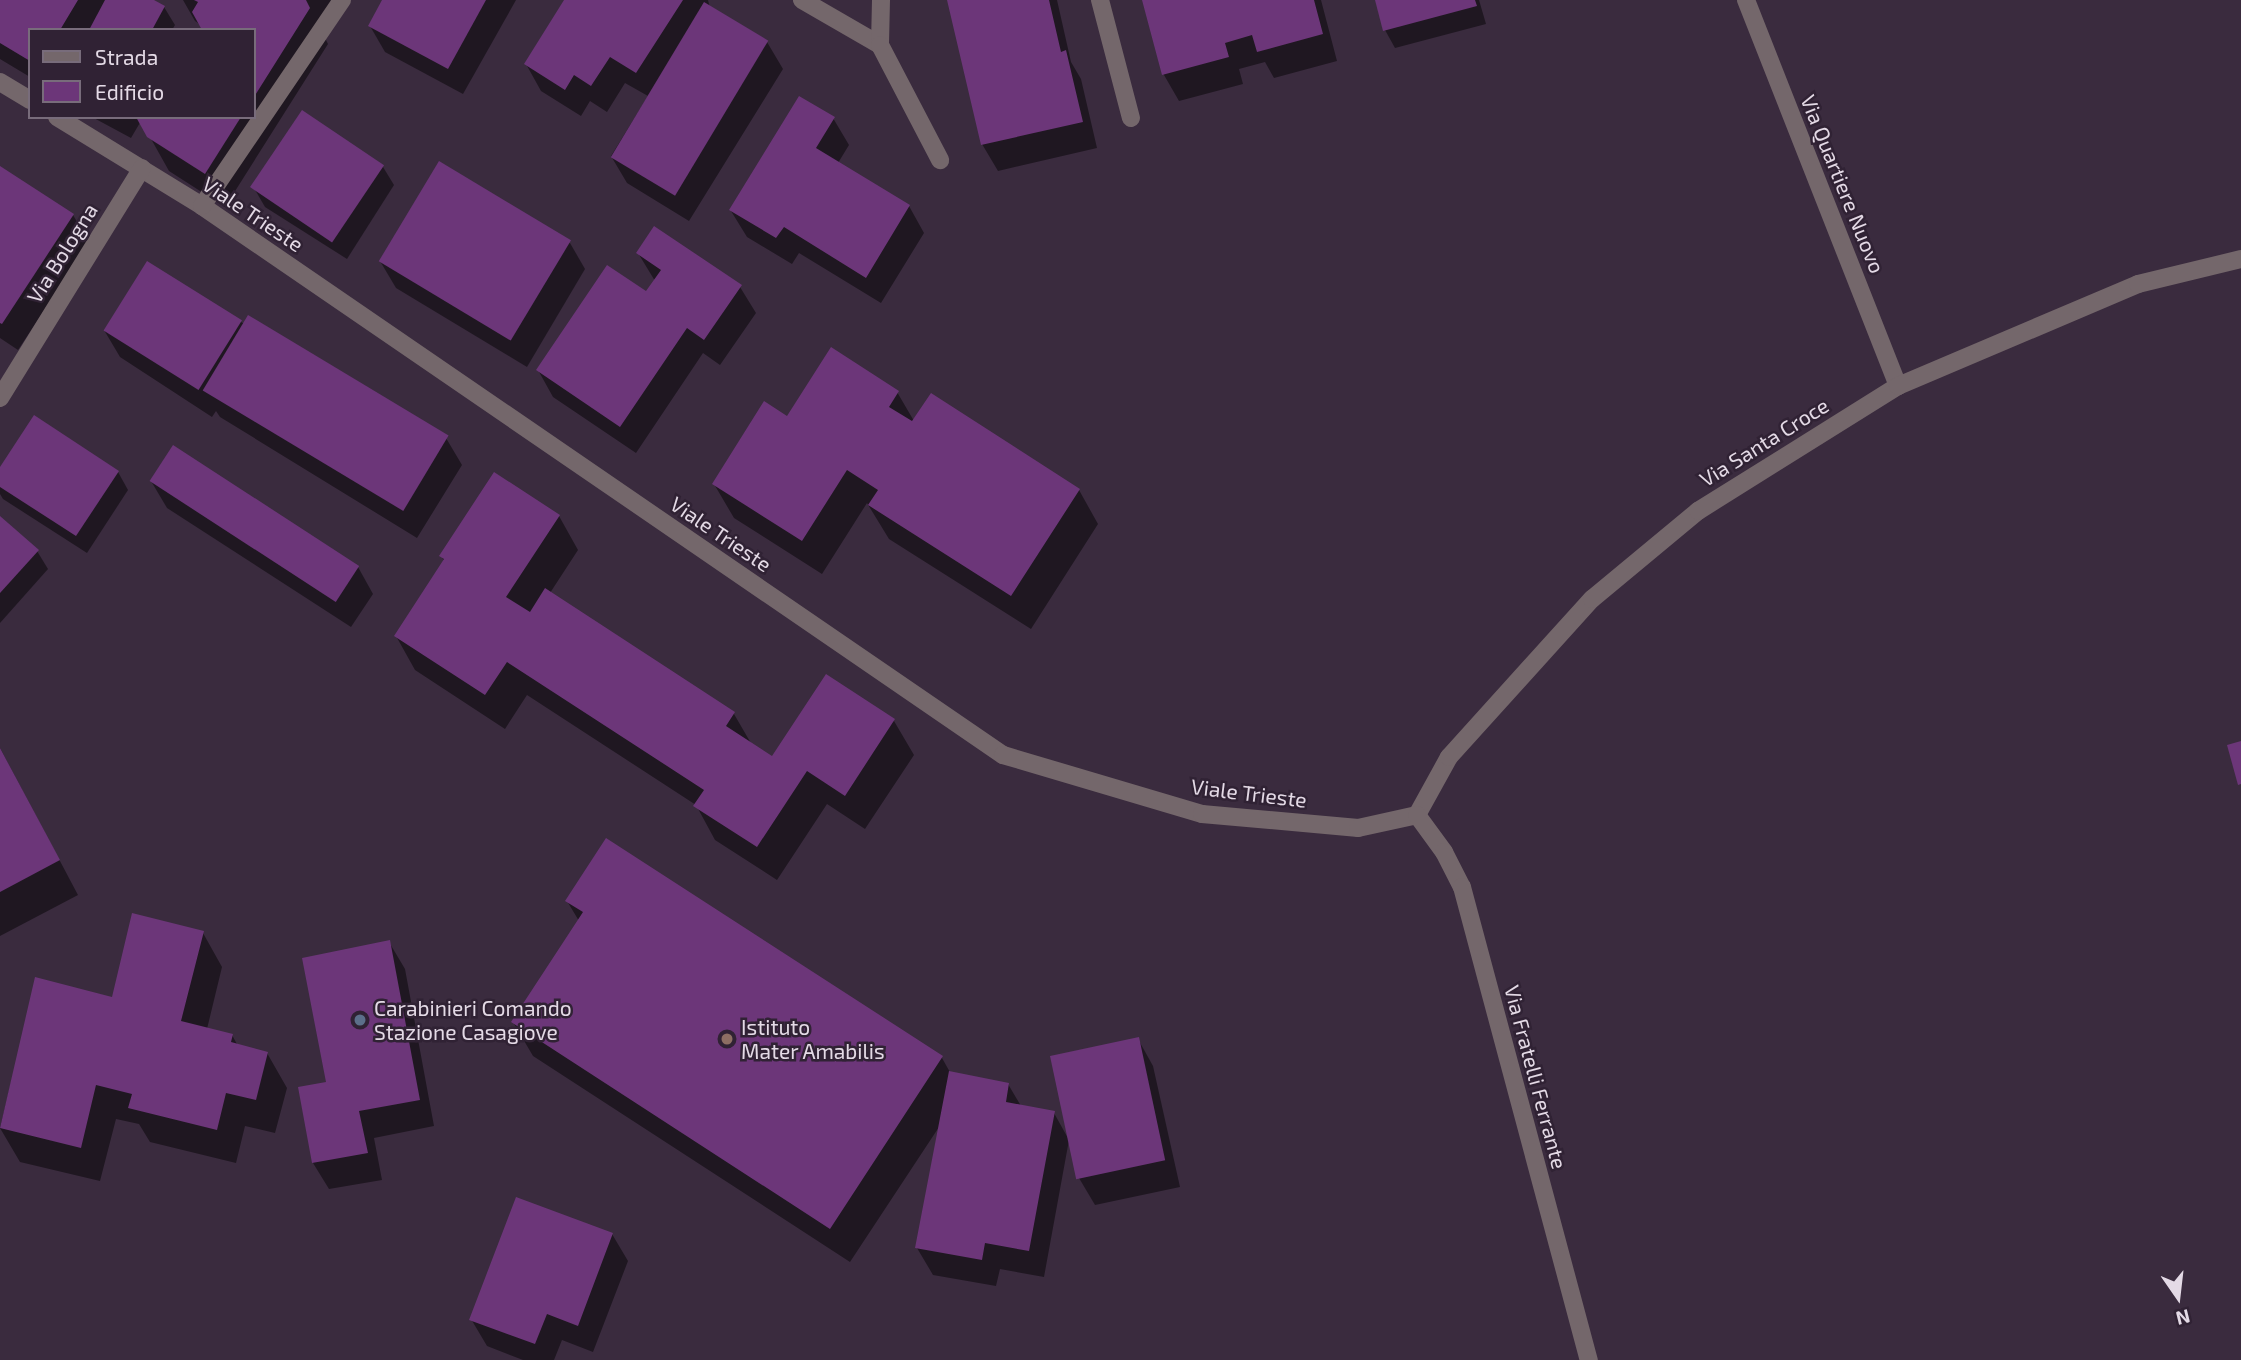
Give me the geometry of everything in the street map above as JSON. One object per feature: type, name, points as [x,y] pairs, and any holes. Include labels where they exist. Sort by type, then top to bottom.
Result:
[{"type":"street","points":[[202,206],[342,0]]},
{"type":"street","points":[[802,0],[880,45]]},
{"type":"street","points":[[881,0],[880,45],[940,160]]},
{"type":"street","points":[[1100,0],[1131,118]]},
{"type":"street","name":"Via Quartiere Nuovo","points":[[1745,0],[1898,386]]},
{"type":"street","points":[[0,82],[28,99]]},
{"type":"street","name":"Viale Trieste","points":[[60,119],[202,206],[1003,755],[1202,814],[1357,828],[1417,815]]},
{"type":"street","name":"Via Bologna","points":[[0,398],[142,169]]},
{"type":"street","name":"Via Santa Croce","points":[[1417,815],[1449,757],[1592,598],[1698,511],[1898,386],[2138,284],[2241,259]]},
{"type":"street","name":"Via Fratelli Ferrante","points":[[1417,815],[1444,852],[1462,887],[1589,1360]]},
{"type":"building","points":[[0,0],[78,0],[61,28],[28,28],[28,60],[0,43]]},
{"type":"building","points":[[105,0],[154,0],[165,6],[153,28],[90,28]]},
{"type":"building","points":[[194,0],[306,0],[310,8],[256,94],[256,28],[201,28],[192,12],[198,2]]},
{"type":"building","points":[[382,0],[486,0],[448,69],[368,26]]},
{"type":"building","points":[[564,0],[683,0],[636,73],[610,57],[591,86],[574,75],[565,90],[524,64]]},
{"type":"building","points":[[947,0],[1049,0],[1061,52],[1066,50],[1083,122],[981,145]]},
{"type":"building","points":[[1142,0],[1314,0],[1323,34],[1257,52],[1252,35],[1225,43],[1229,57],[1162,75]]},
{"type":"building","points":[[1375,0],[1475,0],[1477,6],[1383,31]]},
{"type":"building","points":[[704,2],[768,41],[675,196],[611,157]]},
{"type":"building","points":[[799,96],[835,117],[816,148],[910,205],[866,278],[784,227],[776,238],[729,210]]},
{"type":"building","points":[[302,110],[384,165],[332,242],[250,187]]},
{"type":"building","points":[[137,119],[240,119],[205,174],[147,137]]},
{"type":"building","points":[[439,161],[571,240],[511,341],[379,261]]},
{"type":"building","points":[[0,166],[74,214],[2,324],[0,323]]},
{"type":"building","points":[[654,226],[742,285],[704,340],[687,328],[620,427],[536,370],[607,265],[646,291],[661,270],[636,253]]},
{"type":"building","points":[[147,261],[242,320],[199,390],[104,331]]},
{"type":"building","points":[[248,315],[449,436],[403,511],[203,390]]},
{"type":"building","points":[[831,347],[899,391],[889,407],[912,421],[931,393],[1080,489],[1011,596],[868,505],[878,490],[847,470],[802,541],[712,484],[764,401],[787,416]]},
{"type":"building","points":[[34,415],[119,471],[76,536],[0,487],[0,467]]},
{"type":"building","points":[[173,445],[359,566],[336,602],[150,481]]},
{"type":"building","points":[[494,472],[560,515],[506,597],[530,612],[545,588],[735,712],[726,726],[772,756],[826,674],[895,719],[845,796],[807,771],[757,847],[693,806],[704,790],[507,662],[485,695],[394,636],[444,559],[439,556]]},
{"type":"building","points":[[0,516],[39,550],[0,593]]},
{"type":"building","points":[[2241,741],[2241,784],[2238,785],[2227,745]]},
{"type":"building","points":[[0,748],[60,860],[0,892]]},
{"type":"building","name":"Istituto Mater Amabilis","points":[[606,838],[943,1056],[830,1229],[511,1022],[583,912],[565,901]]},
{"type":"building","points":[[132,913],[204,931],[181,1021],[233,1034],[231,1042],[268,1052],[256,1100],[226,1093],[217,1130],[128,1108],[132,1094],[96,1085],[81,1148],[0,1128],[35,977],[112,997]]},
{"type":"building","name":"Carabinieri Comando Stazione Casagiove","points":[[390,940],[420,1100],[359,1111],[368,1153],[312,1163],[298,1087],[326,1082],[302,958]]},
{"type":"building","points":[[1139,1037],[1165,1160],[1076,1179],[1050,1056]]},
{"type":"building","points":[[949,1071],[1009,1083],[1006,1102],[1055,1111],[1029,1251],[985,1243],[982,1260],[915,1248]]},
{"type":"building","points":[[516,1197],[613,1233],[578,1326],[547,1314],[535,1344],[469,1320]]},
{"type":"place","name":"Carabinieri Comando Stazione Casagiove","points":[[360,1020]]},
{"type":"place","name":"Istituto Mater Amabilis","points":[[727,1039]]}]
